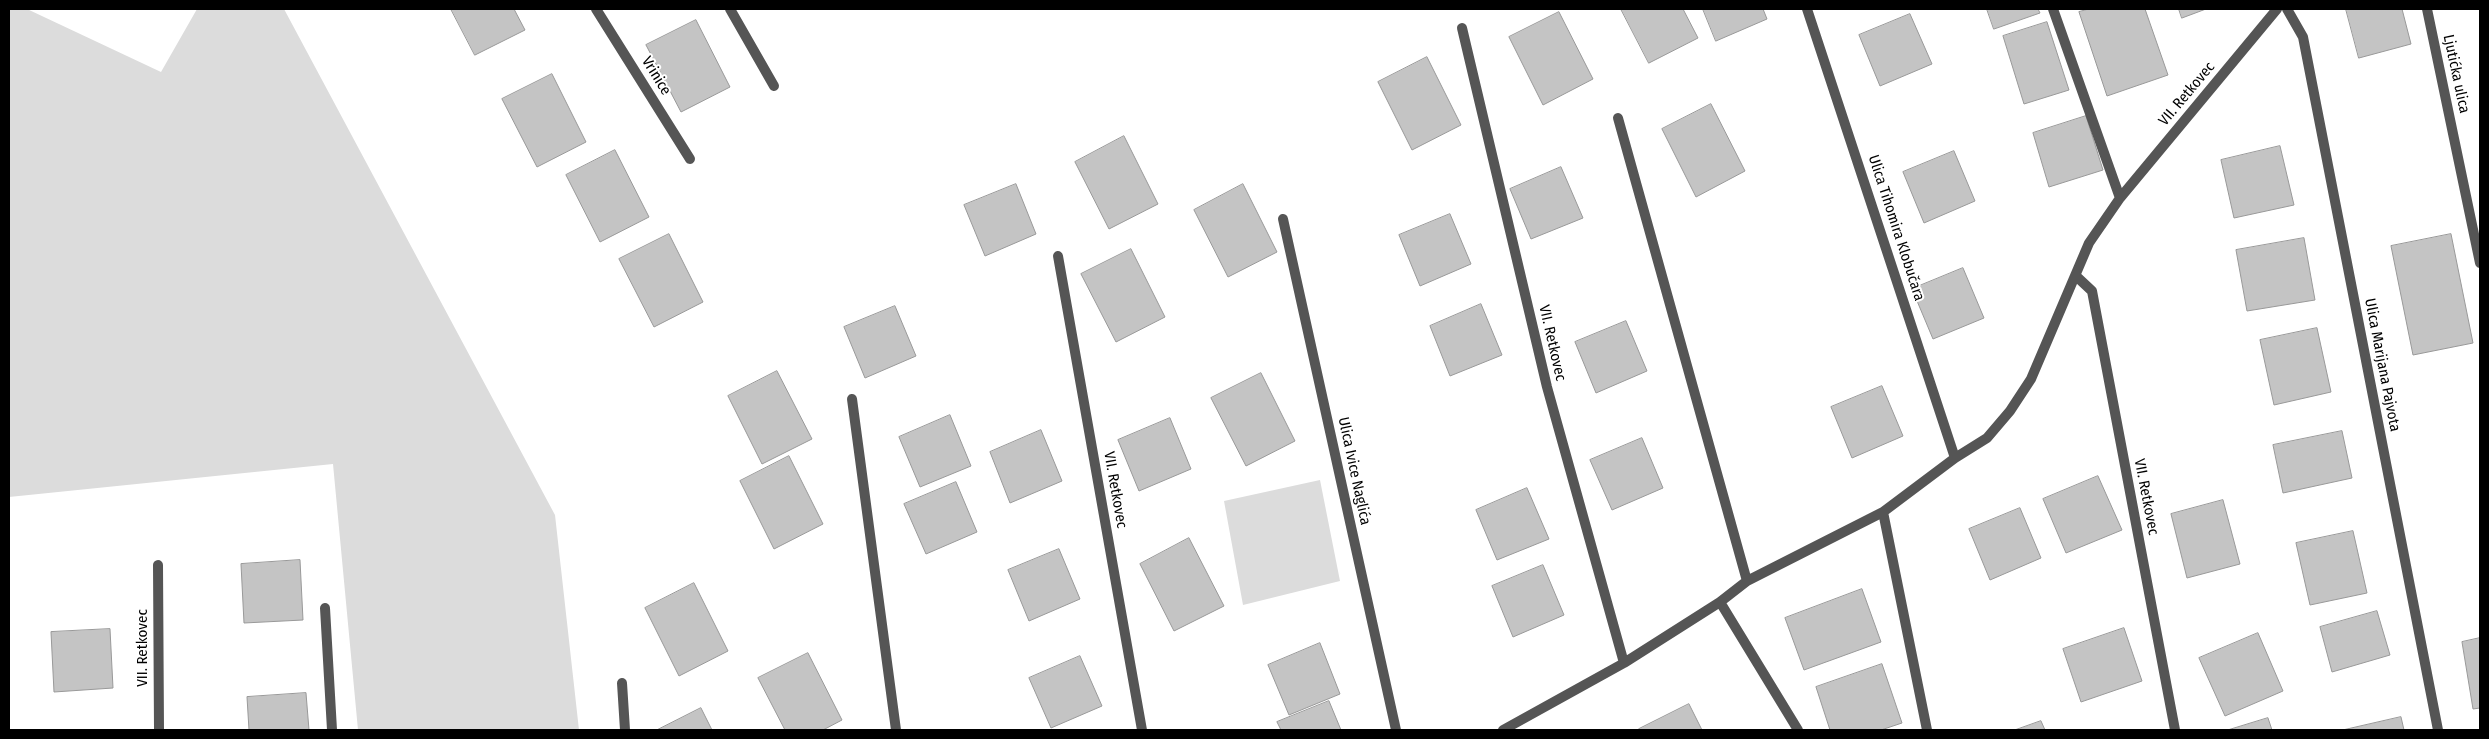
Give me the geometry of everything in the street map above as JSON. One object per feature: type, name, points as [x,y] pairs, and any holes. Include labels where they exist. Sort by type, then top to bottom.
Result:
[{"type":"street","name":"Vrinice","points":[[596,9],[690,160]]},
{"type":"street","points":[[730,9],[774,86]]},
{"type":"street","name":"Ulica Tihomira Klobučara","points":[[1807,9],[1955,458]]},
{"type":"street","points":[[2053,9],[2120,198]]},
{"type":"street","name":"VII. Retkovec","points":[[1503,730],[1624,663],[1720,602],[1747,581],[1883,512],[1955,458],[1986,438],[2010,411],[2031,379],[2089,243],[2120,198],[2277,9]]},
{"type":"street","name":"Ulica Marijana Pajvota","points":[[2287,9],[2303,38],[2438,730]]},
{"type":"street","name":"Ljutićka ulica","points":[[2427,9],[2480,263]]},
{"type":"street","name":"VII. Retkovec","points":[[1462,28],[1547,387],[1624,663]]},
{"type":"street","points":[[1618,118],[1747,581]]},
{"type":"street","name":"Ulica Ivice Naglića","points":[[1283,218],[1396,730]]},
{"type":"street","name":"VII. Retkovec","points":[[1058,256],[1142,730]]},
{"type":"street","name":"VII. Retkovec","points":[[2076,276],[2092,291],[2174,730]]},
{"type":"street","points":[[852,398],[896,730]]},
{"type":"street","points":[[1883,512],[1927,730]]},
{"type":"street","name":"VII. Retkovec","points":[[158,565],[159,730]]},
{"type":"street","points":[[1720,602],[1798,730]]},
{"type":"street","points":[[325,608],[332,730]]},
{"type":"street","points":[[622,683],[626,730]]},
{"type":"shaded area","points":[[9,9],[27,9],[161,72],[197,9],[284,9],[555,515],[579,730],[358,730],[333,464],[9,497]]},
{"type":"shaded area","points":[[1320,480],[1340,581],[1243,605],[1224,501]]},
{"type":"building","points":[[451,9],[514,9],[525,30],[475,55]]},
{"type":"building","points":[[1621,9],[1683,9],[1698,38],[1649,63]]},
{"type":"building","points":[[1703,9],[1763,9],[1767,19],[1716,41]]},
{"type":"building","points":[[1987,9],[2038,9],[2040,13],[1994,29]]},
{"type":"building","points":[[2089,9],[2145,9],[2168,75],[2107,96],[2079,12]]},
{"type":"building","points":[[2179,9],[2206,9],[2182,18]]},
{"type":"building","points":[[2346,9],[2402,9],[2411,44],[2359,58]]},
{"type":"building","points":[[1559,12],[1593,79],[1543,105],[1509,37]]},
{"type":"building","points":[[1910,14],[1932,64],[1880,86],[1859,35]]},
{"type":"building","points":[[696,20],[730,87],[681,112],[646,45]]},
{"type":"building","points":[[2047,22],[2069,90],[2024,104],[2003,36]]},
{"type":"building","points":[[1427,57],[1461,125],[1412,150],[1378,82]]},
{"type":"building","points":[[552,74],[586,142],[537,167],[502,99]]},
{"type":"building","points":[[1711,104],[1745,171],[1696,197],[1662,129]]},
{"type":"building","points":[[2086,116],[2103,170],[2049,187],[2033,133]]},
{"type":"building","points":[[1124,136],[1158,204],[1109,229],[1075,162]]},
{"type":"building","points":[[2280,146],[2294,205],[2234,218],[2221,160]]},
{"type":"building","points":[[615,150],[649,217],[600,242],[566,175]]},
{"type":"building","points":[[1954,151],[1975,201],[1924,223],[1903,172]]},
{"type":"building","points":[[1561,167],[1583,218],[1531,239],[1510,189]]},
{"type":"building","points":[[1016,184],[1036,234],[985,256],[964,205]]},
{"type":"building","points":[[1243,184],[1277,252],[1228,277],[1194,210]]},
{"type":"building","points":[[1450,214],[1471,264],[1420,286],[1399,235]]},
{"type":"building","points":[[669,234],[703,302],[654,327],[619,259]]},
{"type":"building","points":[[2451,234],[2473,343],[2413,355],[2391,246]]},
{"type":"building","points":[[2304,238],[2315,300],[2247,311],[2236,250]]},
{"type":"building","points":[[1131,249],[1165,317],[1116,342],[1081,274]]},
{"type":"building","points":[[1963,268],[1984,318],[1933,339],[1912,289]]},
{"type":"building","points":[[1481,304],[1502,355],[1450,376],[1430,326]]},
{"type":"building","points":[[895,306],[916,356],[865,378],[844,327]]},
{"type":"building","points":[[1626,321],[1647,371],[1596,393],[1575,342]]},
{"type":"building","points":[[2317,328],[2331,392],[2274,405],[2260,340]]},
{"type":"building","points":[[777,371],[812,439],[762,464],[728,396]]},
{"type":"building","points":[[1261,373],[1295,441],[1246,466],[1211,398]]},
{"type":"building","points":[[1882,386],[1903,436],[1852,458],[1831,407]]},
{"type":"building","points":[[950,415],[971,466],[920,487],[899,437]]},
{"type":"building","points":[[1170,418],[1191,469],[1139,491],[1118,440]]},
{"type":"building","points":[[1041,430],[1062,481],[1010,503],[990,452]]},
{"type":"building","points":[[2342,431],[2352,478],[2283,493],[2273,445]]},
{"type":"building","points":[[1642,438],[1663,488],[1612,510],[1590,460]]},
{"type":"building","points":[[789,456],[823,524],[774,549],[740,481]]},
{"type":"building","points":[[2098,476],[2122,530],[2066,553],[2043,499]]},
{"type":"building","points":[[956,482],[977,532],[926,554],[904,504]]},
{"type":"building","points":[[1527,488],[1549,539],[1497,560],[1476,510]]},
{"type":"building","points":[[2223,500],[2240,564],[2187,578],[2171,514]]},
{"type":"building","points":[[2020,508],[2041,558],[1990,580],[1969,529]]},
{"type":"building","points":[[2353,531],[2367,593],[2310,605],[2296,543]]},
{"type":"building","points":[[1189,538],[1224,606],[1174,631],[1140,564]]},
{"type":"building","points":[[1059,549],[1080,599],[1029,621],[1008,570]]},
{"type":"building","points":[[300,560],[303,620],[244,623],[241,564]]},
{"type":"building","points":[[1543,565],[1564,615],[1513,637],[1492,586]]},
{"type":"building","points":[[694,583],[728,651],[679,676],[645,608]]},
{"type":"building","points":[[1862,589],[1881,642],[1804,670],[1785,618]]},
{"type":"building","points":[[2377,611],[2390,655],[2332,672],[2320,627]]},
{"type":"building","points":[[2124,628],[2142,681],[2081,702],[2063,649]]},
{"type":"building","points":[[110,629],[113,688],[54,692],[51,632]]},
{"type":"building","points":[[2258,633],[2283,691],[2225,716],[2199,658]]},
{"type":"building","points":[[2480,638],[2480,708],[2473,709],[2462,642]]},
{"type":"building","points":[[1320,643],[1340,694],[1289,715],[1268,665]]},
{"type":"building","points":[[808,653],[842,720],[823,730],[785,730],[758,678]]},
{"type":"building","points":[[1080,656],[1102,706],[1051,728],[1029,678]]},
{"type":"building","points":[[1882,664],[1902,723],[1881,730],[1830,730],[1816,687]]},
{"type":"building","points":[[306,693],[309,730],[249,730],[247,697]]},
{"type":"building","points":[[1329,701],[1341,730],[1281,730],[1277,722]]},
{"type":"building","points":[[1689,704],[1702,730],[1639,729]]},
{"type":"building","points":[[701,708],[712,730],[657,730]]},
{"type":"building","points":[[2401,717],[2404,730],[2343,730]]},
{"type":"building","points":[[2268,718],[2272,730],[2228,730]]},
{"type":"building","points":[[2041,721],[2045,730],[2015,730]]}]
